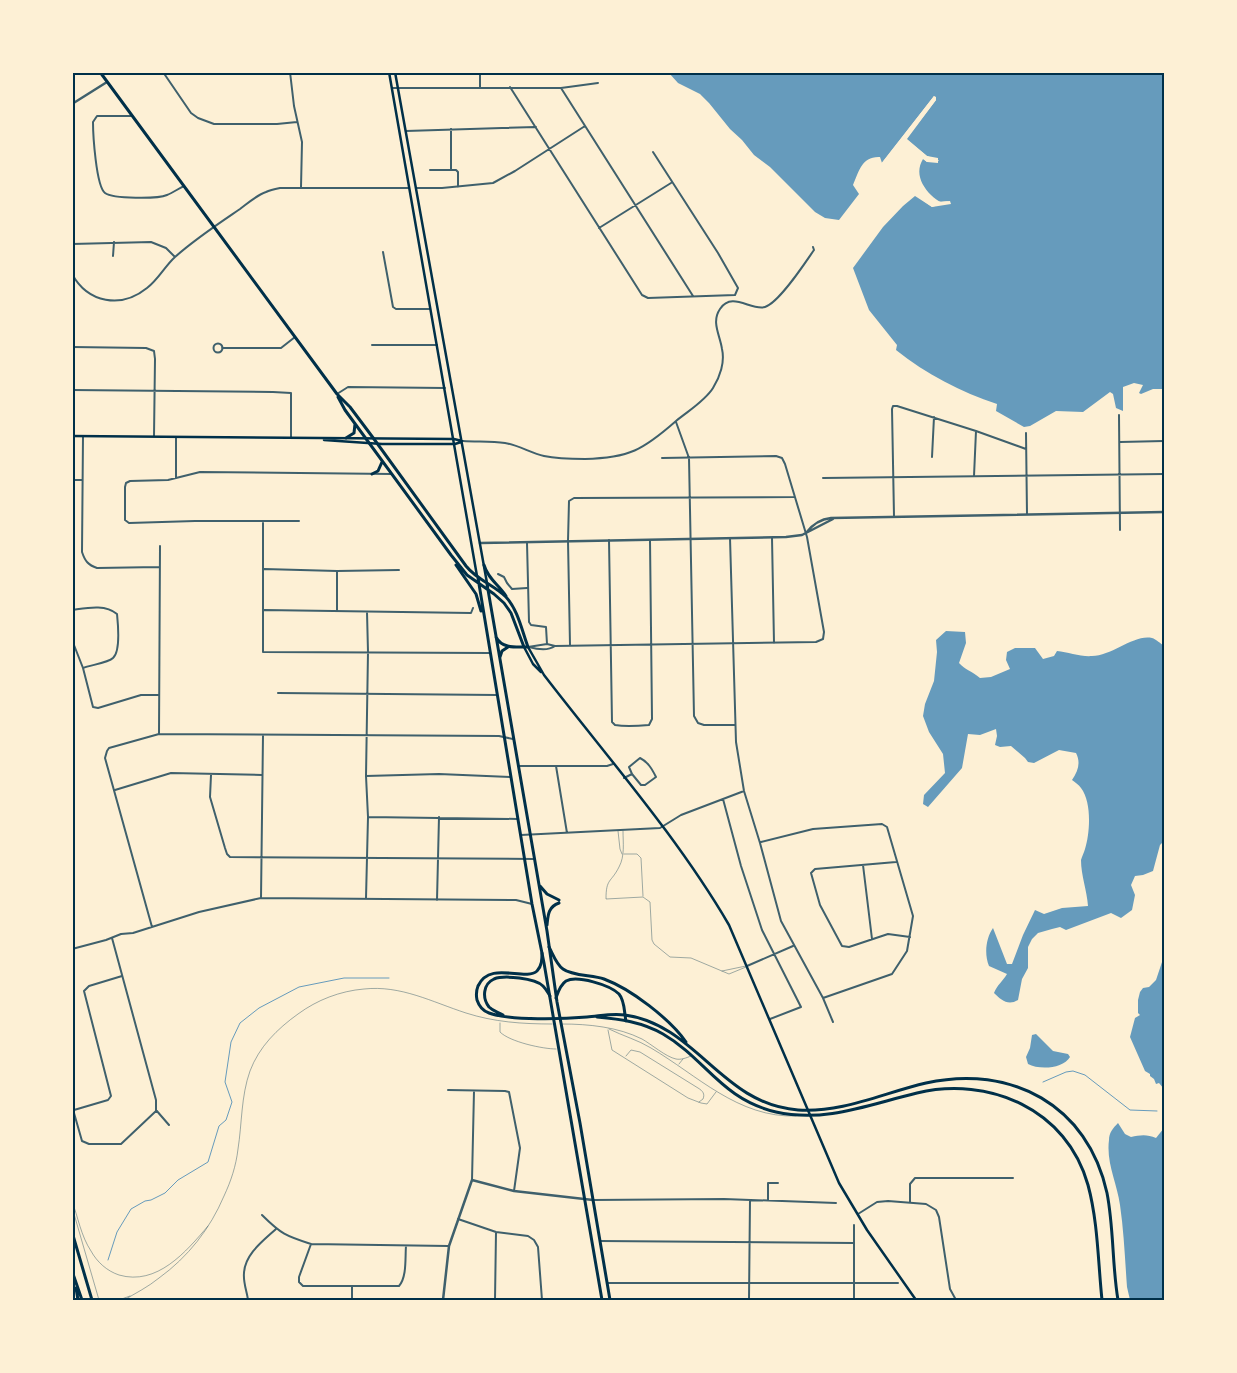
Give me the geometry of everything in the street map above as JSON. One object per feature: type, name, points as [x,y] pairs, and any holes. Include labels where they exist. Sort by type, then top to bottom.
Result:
[{"type":"main road","points":[[100,72],[337,394],[350,407],[378,444],[466,566],[478,578],[508,599]]},
{"type":"main road","points":[[389,72],[602,1300]]},
{"type":"main road","points":[[395,72],[480,542],[547,931],[565,1048],[610,1300]]},
{"type":"main road","points":[[337,394],[345,410],[451,555],[467,575],[500,598],[509,609],[533,664],[544,675],[663,827],[715,901],[730,925],[834,1172],[858,1214],[916,1300]]},
{"type":"main road","points":[[346,438],[354,433],[355,423]]},
{"type":"main road","points":[[72,436],[290,438],[378,444],[455,444],[462,441]]},
{"type":"main road","points":[[314,439],[454,439],[462,441]]},
{"type":"main road","points":[[372,474],[378,471],[382,461]]},
{"type":"main road","points":[[436,536],[441,532]]},
{"type":"main road","points":[[451,555],[477,597],[485,625]]},
{"type":"main road","points":[[484,565],[488,576],[501,588],[514,610],[526,647]]},
{"type":"main road","points":[[496,637],[500,643],[508,646],[526,647]]},
{"type":"main road","points":[[500,659],[502,650],[508,646]]},
{"type":"main road","points":[[538,882],[547,894],[559,901],[549,910],[547,931]]},
{"type":"main road","points":[[549,947],[557,963],[564,970],[596,977],[620,986],[657,1013],[722,1076],[739,1089],[767,1102],[791,1109],[810,1110],[837,1107],[919,1084],[965,1077],[1002,1082],[1040,1097],[1061,1112],[1077,1129],[1090,1148],[1100,1168],[1107,1194],[1118,1300]]},
{"type":"main road","points":[[542,953],[540,967],[534,973],[495,974],[486,978],[479,984],[476,994],[480,1006],[487,1012],[506,1016],[564,1018],[610,1014],[625,1015],[657,1024],[688,1044]]},
{"type":"main road","points":[[506,1016],[490,1008],[485,999],[486,986],[493,980],[504,977],[534,981],[544,986],[550,996]]},
{"type":"main road","points":[[557,1000],[561,986],[567,981],[574,979],[591,982],[610,988],[618,993],[623,1001],[626,1021]]},
{"type":"main road","points":[[592,1017],[626,1021],[646,1026],[662,1034],[722,1085],[740,1097],[776,1112],[810,1115],[848,1112],[922,1092],[956,1088],[992,1092],[1010,1098],[1048,1122],[1068,1144],[1077,1158],[1085,1176],[1094,1210],[1102,1300]]},
{"type":"main road","points":[[72,1232],[92,1300]]},
{"type":"main road","points":[[73,1272],[80,1300]]},
{"type":"street","points":[[163,72],[191,113],[204,121],[219,124],[297,122]]},
{"type":"street","points":[[290,72],[297,122],[302,142],[301,187]]},
{"type":"street","points":[[480,72],[480,88]]},
{"type":"street","points":[[72,104],[107,82]]},
{"type":"street","points":[[392,88],[561,88],[598,83]]},
{"type":"street","points":[[510,87],[642,295],[646,297],[733,295],[737,292],[738,288],[653,152]]},
{"type":"street","points":[[561,88],[693,296]]},
{"type":"street","points":[[132,116],[98,116],[93,122],[92,132],[101,187],[105,193],[120,197],[165,196],[184,186]]},
{"type":"street","points":[[417,188],[486,185],[500,180],[585,126]]},
{"type":"street","points":[[406,131],[536,127]]},
{"type":"street","points":[[451,129],[452,169]]},
{"type":"street","points":[[430,170],[452,169],[458,172],[458,187]]},
{"type":"street","points":[[599,228],[672,183]]},
{"type":"street","points":[[72,274],[78,284],[91,295],[106,300],[126,299],[136,296],[148,288],[175,257],[264,192],[280,188],[301,187],[408,188]]},
{"type":"street","points":[[113,256],[114,242]]},
{"type":"street","points":[[72,244],[151,242],[166,248],[175,257]]},
{"type":"street","points":[[462,441],[506,443],[542,456],[563,459],[611,458],[641,449],[676,422],[712,390],[723,362],[715,322],[720,308],[730,302],[742,302],[762,308],[767,306],[779,296],[814,250],[812,247]]},
{"type":"street","points":[[383,252],[393,307],[396,309],[430,309]]},
{"type":"street","points":[[222,348],[281,348],[295,337]]},
{"type":"street","points":[[372,345],[437,346]]},
{"type":"street","points":[[72,347],[146,348],[154,351],[154,436]]},
{"type":"street","points":[[337,394],[348,387],[445,388]]},
{"type":"street","points":[[72,390],[290,393],[290,438]]},
{"type":"street","points":[[894,516],[893,406],[976,430],[1026,449]]},
{"type":"street","points":[[1119,415],[1120,530]]},
{"type":"street","points":[[932,457],[934,417]]},
{"type":"street","points":[[676,422],[689,458],[689,538],[694,716],[698,722],[704,725],[735,724]]},
{"type":"street","points":[[974,476],[976,430]]},
{"type":"street","points":[[1026,433],[1027,514]]},
{"type":"street","points":[[83,436],[82,552],[84,559],[90,565],[97,568],[159,567]]},
{"type":"street","points":[[176,437],[176,478]]},
{"type":"street","points":[[1120,442],[1164,441]]},
{"type":"street","points":[[526,647],[547,644],[570,646],[816,642],[823,639],[824,632],[806,533],[785,464],[780,456],[662,458]]},
{"type":"street","points":[[299,521],[195,521],[134,524],[125,520],[126,483],[130,481],[154,481],[176,478],[200,472],[392,474]]},
{"type":"street","points":[[823,478],[1164,474]]},
{"type":"street","points":[[72,480],[82,480]]},
{"type":"street","points":[[570,646],[569,501],[574,498],[794,497]]},
{"type":"street","points":[[480,542],[772,538],[802,535],[835,518],[1164,512]]},
{"type":"street","points":[[263,522],[263,652],[490,653]]},
{"type":"street","points":[[730,538],[735,724],[744,791],[782,921],[823,998],[833,1022]]},
{"type":"street","points":[[772,538],[774,643]]},
{"type":"street","points":[[609,540],[612,722],[615,725],[640,726],[649,725],[652,722],[650,540]]},
{"type":"street","points":[[527,541],[529,620],[531,625],[546,627],[547,644]]},
{"type":"street","points":[[159,734],[160,546]]},
{"type":"street","points":[[264,569],[399,570]]},
{"type":"street","points":[[337,570],[337,611]]},
{"type":"street","points":[[498,574],[504,577],[512,589],[528,588]]},
{"type":"street","points":[[72,610],[105,608],[111,609],[117,614],[118,650],[114,657],[108,662],[82,668]]},
{"type":"street","points":[[264,610],[471,613],[473,608]]},
{"type":"street","points":[[366,898],[368,817],[366,776],[367,612]]},
{"type":"street","points":[[72,640],[93,708],[141,695],[158,695]]},
{"type":"street","points":[[526,647],[535,649],[552,648],[555,646]]},
{"type":"street","points":[[278,693],[497,695]]},
{"type":"street","points":[[152,927],[105,758],[109,748],[159,734],[367,735],[504,737],[514,739]]},
{"type":"street","points":[[261,898],[263,734]]},
{"type":"street","points":[[640,758],[645,760],[656,777],[645,785],[641,784],[632,774],[629,767],[640,758]]},
{"type":"street","points":[[518,766],[607,766],[613,764]]},
{"type":"street","points":[[556,766],[567,833]]},
{"type":"street","points":[[115,790],[171,773],[211,776],[262,776]]},
{"type":"street","points":[[366,776],[439,774],[511,777]]},
{"type":"street","points":[[624,778],[632,774]]},
{"type":"street","points":[[211,776],[210,797],[224,848],[230,857],[534,859]]},
{"type":"street","points":[[521,835],[656,829],[663,827],[681,815],[744,791]]},
{"type":"street","points":[[723,799],[741,866],[762,930],[801,1007],[770,1019]]},
{"type":"street","points":[[368,817],[518,819]]},
{"type":"street","points":[[438,900],[439,817]]},
{"type":"street","points":[[760,843],[813,828],[882,824],[887,827],[913,916],[907,951],[892,974],[823,998]]},
{"type":"street","points":[[897,862],[815,868],[811,873],[820,905],[842,946],[849,947],[888,934],[910,937]]},
{"type":"street","points":[[863,865],[872,938]]},
{"type":"street","points":[[72,949],[199,912],[261,898],[516,900],[532,904]]},
{"type":"street","points":[[112,938],[156,1100],[156,1110],[168,1125]]},
{"type":"street","points":[[747,966],[794,946]]},
{"type":"street","points":[[74,1110],[108,1100],[112,1096],[84,991],[89,986],[122,976]]},
{"type":"street","points":[[448,1090],[505,1090],[509,1092],[520,1148],[514,1191]]},
{"type":"street","points":[[443,1300],[449,1246],[472,1180],[474,1091]]},
{"type":"street","points":[[72,1106],[82,1141],[85,1144],[122,1144],[156,1110]]},
{"type":"street","points":[[910,1202],[910,1184],[915,1178],[1013,1178]]},
{"type":"street","points":[[472,1180],[514,1191],[584,1200],[768,1200],[836,1203]]},
{"type":"street","points":[[768,1200],[768,1183],[778,1183]]},
{"type":"street","points":[[749,1300],[750,1200]]},
{"type":"street","points":[[858,1214],[882,1201],[926,1204],[934,1208],[939,1215],[950,1289],[956,1300]]},
{"type":"street","points":[[262,1215],[276,1229],[297,1241],[310,1244],[449,1246]]},
{"type":"street","points":[[458,1219],[496,1232],[528,1236],[534,1240],[538,1247],[542,1300]]},
{"type":"street","points":[[854,1225],[854,1300]]},
{"type":"street","points":[[248,1300],[244,1274],[246,1262],[254,1250],[276,1229]]},
{"type":"street","points":[[495,1300],[496,1232]]},
{"type":"street","points":[[600,1241],[854,1243]]},
{"type":"street","points":[[310,1244],[299,1278],[299,1282],[303,1286],[399,1286],[404,1273],[406,1245]]},
{"type":"street","points":[[607,1284],[898,1283]]},
{"type":"street","points":[[352,1287],[352,1300]]},
{"type":"lane","points":[[618,831],[622,854]]},
{"type":"lane","points":[[622,831],[624,849],[619,868],[607,885],[606,900],[643,897],[650,902],[654,944],[670,956],[691,958],[720,971],[732,974],[747,966]]},
{"type":"lane","points":[[622,854],[637,854],[640,856],[643,897]]},
{"type":"lane","points":[[720,971],[747,966]]},
{"type":"lane","points":[[124,1300],[159,1278],[175,1265],[194,1246],[212,1221],[228,1188],[235,1164],[245,1091],[250,1072],[259,1053],[280,1029],[302,1012],[336,994],[378,988],[410,993],[465,1012],[501,1021],[530,1024],[581,1024],[618,1030],[637,1037],[674,1058],[690,1056],[695,1051]]},
{"type":"lane","points":[[501,1021],[499,1030],[506,1037],[545,1048],[565,1048]]},
{"type":"lane","points":[[607,1028],[611,1048],[626,1057],[629,1062],[647,1071],[691,1100],[703,1104],[708,1103],[716,1092]]},
{"type":"lane","points":[[607,1028],[646,1045],[716,1092],[746,1106],[787,1116],[810,1115]]},
{"type":"lane","points":[[626,1057],[627,1053],[631,1050],[639,1052],[701,1089],[704,1093],[704,1098],[698,1102]]},
{"type":"lane","points":[[678,1066],[684,1058]]},
{"type":"lane","points":[[72,1200],[92,1253],[108,1269],[124,1276],[146,1276],[166,1267],[185,1251],[212,1221]]},
{"type":"lane","points":[[72,1207],[98,1300]]},
{"type":"lane","points":[[72,1295],[74,1300]]},
{"type":"lane","points":[[119,1300],[132,1296]]},
{"type":"water","points":[[669,73],[1164,73],[1164,389],[1153,389],[1141,394],[1139,393],[1143,385],[1134,383],[1123,387],[1123,411],[1116,408],[1113,394],[1110,392],[1083,412],[1056,411],[1030,426],[1024,427],[996,411],[997,404],[944,382],[896,350],[897,345],[869,310],[853,268],[883,227],[915,196],[932,207],[950,201],[941,202],[935,198],[924,187],[920,178],[919,169],[923,159],[927,162],[939,161],[927,156],[906,139],[936,100],[934,96],[882,163],[880,157],[874,157],[862,165],[853,185],[859,194],[839,220],[825,218],[815,212],[770,167],[754,155],[700,94],[678,83]]},
{"type":"water","points":[[946,631],[965,632],[966,643],[959,663],[980,678],[991,677],[1010,669],[1006,660],[1007,652],[1015,648],[1035,648],[1043,659],[1054,656],[1057,651],[1083,656],[1100,655],[1130,642],[1145,638],[1152,638],[1164,646],[1164,841],[1160,845],[1153,871],[1135,876],[1131,885],[1135,895],[1132,910],[1121,918],[1111,913],[1066,930],[1060,927],[1038,933],[1028,947],[1028,968],[1022,979],[1018,1000],[1014,1002],[1002,1000],[994,993],[1007,974],[989,966],[986,946],[989,936],[993,928],[1007,964],[1012,964],[1035,910],[1044,914],[1062,908],[1088,906],[1081,860],[1088,835],[1087,801],[1085,794],[1072,780],[1078,767],[1076,753],[1059,750],[1034,763],[1028,762],[1011,746],[1000,747],[995,745],[996,729],[980,735],[968,734],[962,768],[928,807],[923,804],[924,795],[945,773],[943,754],[929,732],[923,716],[925,704],[934,681],[937,652],[936,640]]},
{"type":"water","points":[[1164,956],[1164,1089],[1159,1083],[1156,1084],[1150,1074],[1145,1071],[1130,1037],[1135,1018],[1140,1015],[1138,1013],[1138,1000],[1140,992],[1156,980]]},
{"type":"water","points":[[1036,1034],[1053,1051],[1068,1054],[1070,1057],[1067,1061],[1057,1066],[1044,1068],[1028,1064],[1026,1057],[1032,1035]]},
{"type":"water","points":[[1118,1123],[1125,1134],[1131,1137],[1144,1135],[1156,1138],[1164,1128],[1164,1300],[1130,1300],[1127,1287],[1119,1197],[1110,1165],[1108,1148],[1110,1135]]},
{"type":"pier","points":[[934,96],[936,97],[936,100],[907,139],[927,156],[938,158],[938,163],[927,162],[921,157],[924,156],[904,141],[904,139],[884,164],[880,165]]},
{"type":"pier","points":[[914,194],[917,194],[933,205],[938,204],[936,202],[950,201],[951,204],[932,207]]},
{"type":"waterway","points":[[108,1260],[117,1232],[131,1209],[165,1193],[178,1180],[208,1162],[219,1126],[226,1120],[232,1102],[225,1082],[231,1042],[240,1023],[259,1008],[299,987],[344,978],[389,978]]},
{"type":"waterway","points":[[1043,1082],[1073,1071],[1085,1075],[1130,1110],[1157,1111]]}]
